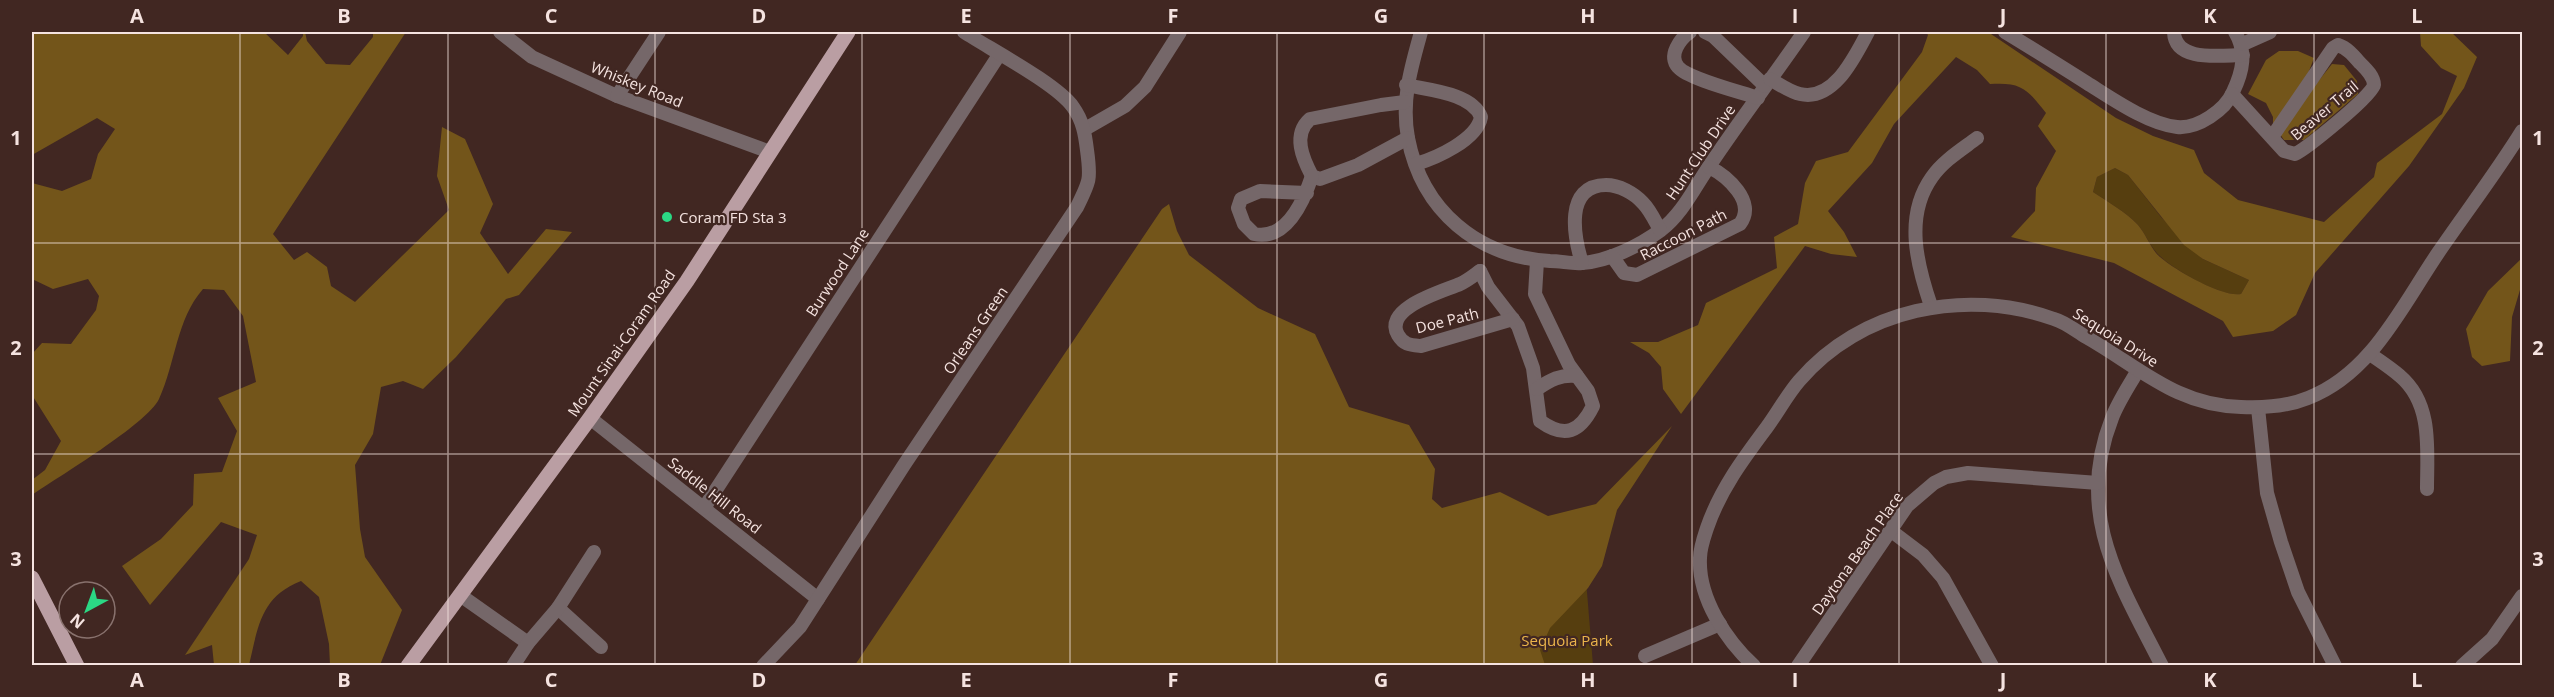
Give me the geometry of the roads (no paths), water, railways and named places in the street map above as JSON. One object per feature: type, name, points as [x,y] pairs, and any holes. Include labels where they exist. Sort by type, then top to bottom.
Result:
[{"type":"main road","name":"Mount Sinai-Coram Road","points":[[408,666],[590,418],[687,281],[848,32]]},
{"type":"main road","points":[[32,578],[77,666]]},
{"type":"street","name":"Whiskey Road","points":[[500,32],[532,57],[617,96],[770,152]]},
{"type":"street","points":[[617,96],[659,32]]},
{"type":"street","name":"Orleans Green","points":[[763,666],[800,627],[826,583],[1077,207],[1088,185],[1091,168],[1085,129],[1072,106],[1060,95],[963,32]]},
{"type":"street","points":[[1085,129],[1125,106],[1145,87],[1180,32]]},
{"type":"street","name":"Hunt Club Drive","points":[[1421,32],[1406,85],[1408,138],[1420,177],[1437,205],[1455,225],[1490,248],[1537,261],[1582,263],[1612,256],[1660,230],[1680,212],[1709,166],[1804,32]]},
{"type":"street","points":[[1690,32],[1681,40],[1674,57],[1678,67],[1692,76],[1808,95],[1821,91],[1841,75],[1868,32]]},
{"type":"street","points":[[1705,32],[1713,36],[1764,88]]},
{"type":"street","points":[[2005,32],[2132,111],[2177,127],[2190,125],[2210,117],[2232,94],[2243,50],[2235,32]]},
{"type":"street","points":[[2174,32],[2178,43],[2192,54],[2243,50],[2270,32]]},
{"type":"street","name":"Beaver Trail","points":[[2338,45],[2344,47],[2367,70],[2374,83],[2370,94],[2299,153],[2284,151],[2272,137],[2333,48],[2338,45]]},
{"type":"street","name":"Burwood Lane","points":[[704,508],[999,55]]},
{"type":"street","points":[[1406,85],[1462,99],[1473,106],[1481,117],[1478,127],[1469,136],[1431,159],[1416,164]]},
{"type":"street","points":[[2232,94],[2262,129],[2272,137]]},
{"type":"street","points":[[1405,102],[1377,105],[1310,120],[1303,130],[1300,146],[1304,161],[1312,176],[1320,179],[1332,176],[1408,138]]},
{"type":"street","name":"Sequoia Drive","points":[[1754,666],[1732,643],[1720,624],[1706,592],[1700,559],[1702,541],[1713,511],[1730,477],[1799,381],[1828,353],[1856,333],[1883,321],[1931,306],[1969,305],[2016,309],[2055,319],[2177,394],[2202,403],[2258,408],[2284,406],[2330,388],[2370,354],[2523,131]]},
{"type":"street","points":[[1931,306],[1916,252],[1915,216],[1932,177],[1949,159],[1977,138]]},
{"type":"street","name":"Raccoon Path","points":[[1612,256],[1624,273],[1637,275],[1740,224],[1745,212],[1742,197],[1724,174],[1709,166]]},
{"type":"street","points":[[1306,193],[1260,192],[1241,200],[1238,208],[1244,224],[1254,234],[1272,232],[1283,225],[1301,206],[1306,193],[1312,176]]},
{"type":"street","points":[[1582,263],[1575,239],[1574,216],[1581,198],[1590,188],[1597,185],[1616,186],[1634,195],[1643,203],[1660,230]]},
{"type":"street","points":[[1490,248],[1480,272],[1488,287],[1513,319],[1533,368],[1540,421],[1558,431],[1569,431],[1583,423],[1593,406],[1588,391],[1569,365],[1535,294],[1537,261]]},
{"type":"street","name":"Doe Path","points":[[1480,272],[1463,283],[1405,309],[1396,323],[1395,330],[1399,338],[1407,345],[1421,346],[1513,319]]},
{"type":"street","points":[[2370,354],[2402,377],[2414,391],[2428,431],[2427,489]]},
{"type":"street","points":[[2138,370],[2112,418],[2103,449],[2097,507],[2102,535],[2116,576],[2162,666]]},
{"type":"street","points":[[1537,389],[1554,378],[1566,375],[1577,376]]},
{"type":"street","points":[[2258,408],[2267,493],[2281,542],[2298,592],[2335,666]]},
{"type":"street","name":"Saddle Hill Road","points":[[590,418],[818,599]]},
{"type":"street","name":"Daytona Beach Place","points":[[1798,666],[1907,506],[1922,492],[1946,477],[1968,473],[2098,483]]},
{"type":"street","points":[[1890,530],[1923,555],[1942,578],[1992,666]]},
{"type":"street","points":[[513,666],[528,643],[558,608],[594,552]]},
{"type":"street","points":[[460,595],[528,643]]},
{"type":"street","points":[[2466,665],[2492,639],[2523,596]]},
{"type":"street","points":[[558,608],[601,647]]},
{"type":"street","points":[[1645,656],[1720,624]]},
{"type":"place","name":"Coram FD Sta 3","points":[[667,217]]},
{"type":"park label","name":"Sequoia Park","points":[[1567,640]]}]
